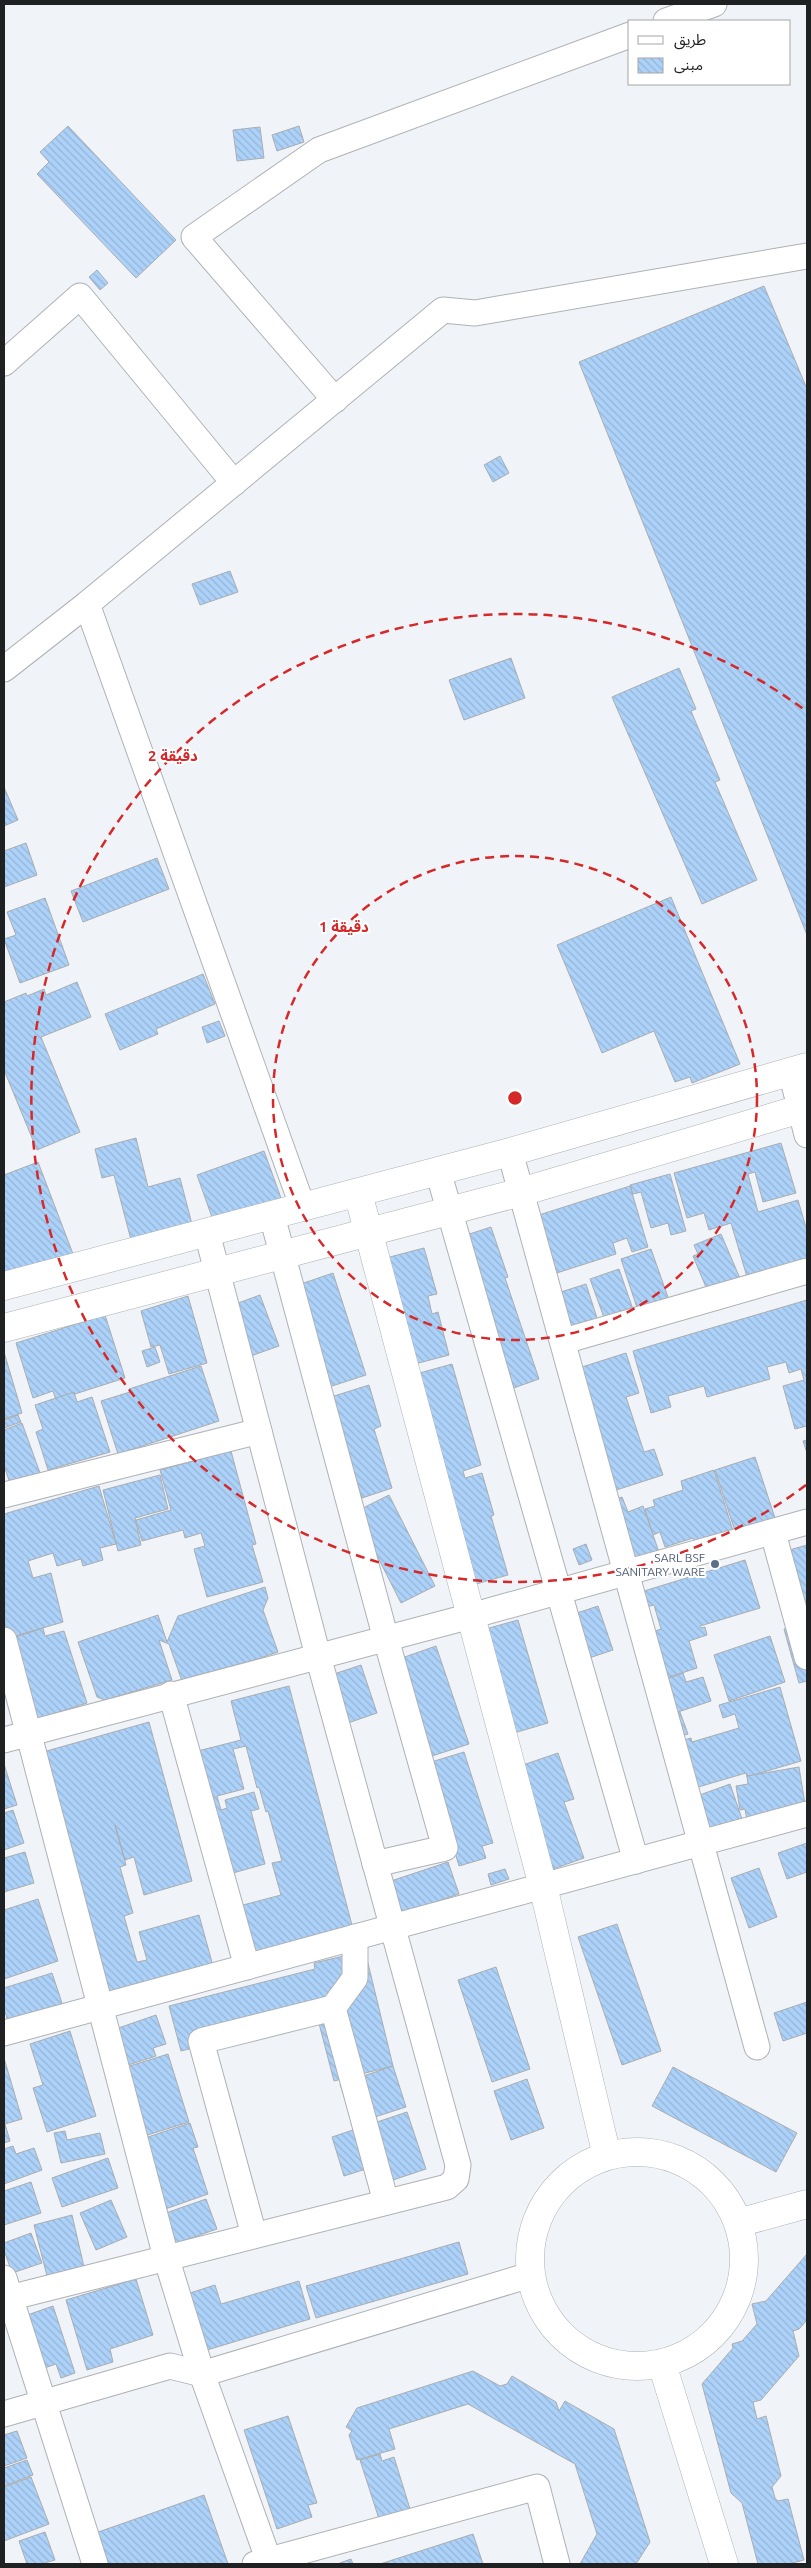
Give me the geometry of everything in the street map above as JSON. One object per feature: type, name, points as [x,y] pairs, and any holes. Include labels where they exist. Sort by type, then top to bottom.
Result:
[{"type":"street","points":[[669,20],[714,4]]},
{"type":"street","points":[[335,400],[194,237],[319,150],[628,36]]},
{"type":"street","points":[[4,669],[88,604],[443,310],[475,313],[807,256]]},
{"type":"street","points":[[4,363],[80,296],[234,483]]},
{"type":"street","points":[[88,604],[303,1208]]},
{"type":"street","points":[[4,1286],[358,1194],[799,1069],[807,1135]]},
{"type":"street","points":[[4,1328],[521,1192],[804,1108]]},
{"type":"street","points":[[510,1152],[564,1341],[757,2047]]},
{"type":"street","points":[[438,1171],[636,1861]]},
{"type":"street","points":[[358,1194],[543,1886],[607,2156]]},
{"type":"street","points":[[272,1216],[386,1639],[445,1848],[375,1864]]},
{"type":"street","points":[[95,2564],[6,2288],[166,2257],[447,2187],[456,2179],[458,2165],[318,1656],[207,1233]]},
{"type":"street","points":[[564,1341],[807,1271]]},
{"type":"street","points":[[4,1495],[259,1431]]},
{"type":"street","points":[[4,1740],[170,1694],[471,1616],[807,1522]]},
{"type":"street","points":[[773,1533],[807,1657]]},
{"type":"street","points":[[4,1640],[166,2257],[264,2563],[537,2487],[557,2564]]},
{"type":"street","points":[[170,1694],[247,1967]]},
{"type":"street","points":[[4,2033],[807,1814]]},
{"type":"street","points":[[254,2235],[201,2041],[333,2008],[355,1978],[355,1938]]},
{"type":"street","points":[[333,2008],[386,2202]]},
{"type":"street","points":[[633,2152],[660,2154],[686,2163],[708,2178],[720,2192],[738,2222],[744,2248],[744,2273],[737,2298],[725,2321],[700,2345],[686,2355],[662,2364],[636,2367],[611,2364],[587,2355],[566,2340],[549,2322],[537,2299],[530,2275],[530,2249],[535,2224],[546,2201],[563,2182],[583,2166],[607,2156],[633,2152]]},
{"type":"street","points":[[738,2222],[807,2204]]},
{"type":"street","points":[[4,2414],[170,2366],[202,2374],[530,2275]]},
{"type":"street","points":[[662,2364],[724,2564]]},
{"type":"building","points":[[68,126],[176,240],[136,278],[37,174],[49,162],[40,152]]},
{"type":"building","points":[[299,126],[304,142],[277,151],[272,135]]},
{"type":"building","points":[[260,127],[264,158],[237,161],[233,130]]},
{"type":"building","points":[[97,270],[108,283],[100,290],[89,277]]},
{"type":"building","points":[[764,286],[807,389],[807,935],[579,362]]},
{"type":"building","points":[[500,456],[509,473],[493,482],[484,465]]},
{"type":"building","points":[[230,571],[238,592],[200,605],[192,584]]},
{"type":"building","points":[[511,658],[525,698],[464,720],[449,680]]},
{"type":"building","points":[[679,668],[696,709],[691,711],[720,780],[715,782],[757,880],[702,904],[612,697]]},
{"type":"building","points":[[4,787],[18,820],[4,826]]},
{"type":"building","points":[[26,843],[37,875],[4,887],[4,851]]},
{"type":"building","points":[[157,858],[169,889],[83,922],[71,891]]},
{"type":"building","points":[[671,897],[740,1064],[692,1083],[690,1077],[675,1082],[654,1031],[602,1053],[557,945]]},
{"type":"building","points":[[45,898],[69,965],[20,983],[4,939],[16,935],[7,912]]},
{"type":"building","points":[[203,974],[215,1004],[156,1029],[158,1034],[120,1050],[105,1014]]},
{"type":"building","points":[[77,982],[91,1017],[41,1037],[80,1132],[37,1150],[4,1070],[4,1002],[26,993],[27,996],[44,989],[46,995]]},
{"type":"building","points":[[219,1021],[225,1036],[207,1043],[202,1027]]},
{"type":"building","points":[[136,1138],[148,1187],[180,1178],[194,1232],[131,1240],[114,1175],[102,1178],[95,1149]]},
{"type":"building","points":[[781,1143],[796,1193],[763,1202],[755,1172],[748,1174],[758,1212],[798,1200],[807,1231],[807,1271],[750,1287],[731,1223],[709,1230],[704,1213],[687,1218],[674,1173]]},
{"type":"building","points":[[264,1151],[281,1198],[214,1223],[197,1175]]},
{"type":"building","points":[[38,1162],[73,1254],[4,1281],[4,1175]]},
{"type":"building","points":[[670,1174],[686,1231],[671,1235],[668,1223],[651,1228],[641,1192],[633,1194],[630,1185]]},
{"type":"building","points":[[630,1186],[648,1247],[632,1252],[627,1238],[613,1243],[616,1254],[538,1279],[520,1221]]},
{"type":"building","points":[[491,1227],[508,1277],[505,1278],[539,1379],[508,1390],[457,1238]]},
{"type":"building","points":[[721,1234],[742,1283],[710,1297],[693,1256],[698,1254],[694,1245]]},
{"type":"building","points":[[424,1248],[437,1294],[428,1296],[432,1314],[438,1312],[449,1355],[415,1364],[386,1258]]},
{"type":"building","points":[[651,1249],[670,1303],[639,1314],[621,1259]]},
{"type":"building","points":[[619,1269],[634,1312],[606,1323],[590,1279]]},
{"type":"building","points":[[333,1273],[366,1375],[329,1387],[295,1286]]},
{"type":"building","points":[[586,1284],[598,1321],[558,1335],[545,1297]]},
{"type":"building","points":[[260,1295],[279,1346],[248,1357],[230,1306]]},
{"type":"building","points":[[188,1296],[207,1363],[169,1374],[160,1345],[151,1347],[141,1311]]},
{"type":"building","points":[[807,1300],[807,1426],[795,1429],[783,1386],[804,1380],[801,1369],[789,1373],[786,1362],[767,1367],[770,1379],[707,1397],[704,1386],[668,1396],[671,1407],[651,1413],[633,1351]]},
{"type":"building","points":[[105,1315],[125,1378],[56,1400],[53,1391],[33,1398],[16,1343]]},
{"type":"building","points":[[155,1347],[160,1362],[147,1367],[142,1351]]},
{"type":"building","points":[[4,1352],[22,1413],[4,1419]]},
{"type":"building","points":[[626,1353],[639,1393],[626,1397],[644,1452],[654,1449],[663,1475],[610,1492],[563,1373]]},
{"type":"building","points":[[452,1364],[481,1465],[463,1471],[465,1478],[482,1473],[494,1515],[491,1516],[508,1575],[476,1584],[416,1374]]},
{"type":"building","points":[[201,1366],[219,1421],[118,1454],[101,1401],[130,1392],[129,1389]]},
{"type":"building","points":[[369,1385],[381,1426],[374,1429],[392,1488],[362,1498],[331,1397]]},
{"type":"building","points":[[74,1392],[77,1402],[92,1397],[110,1452],[48,1470],[36,1432],[43,1429],[35,1405]]},
{"type":"building","points":[[18,1415],[21,1422],[4,1428],[4,1420]]},
{"type":"building","points":[[22,1423],[40,1473],[10,1483],[4,1466],[4,1430]]},
{"type":"building","points":[[807,1440],[807,1453],[803,1441]]},
{"type":"building","points":[[231,1451],[256,1544],[252,1545],[263,1582],[207,1597],[194,1549],[205,1546],[201,1533],[185,1538],[183,1530],[142,1541],[136,1520],[171,1510],[160,1470]]},
{"type":"building","points":[[755,1457],[775,1518],[735,1531],[715,1470]]},
{"type":"building","points":[[714,1470],[734,1534],[696,1546],[693,1538],[665,1547],[660,1532],[653,1535],[645,1509],[655,1506],[653,1500],[683,1490],[681,1481]]},
{"type":"building","points":[[160,1475],[168,1509],[135,1518],[141,1545],[118,1551],[103,1490]]},
{"type":"building","points":[[99,1486],[116,1544],[100,1548],[103,1560],[83,1566],[81,1559],[57,1566],[53,1553],[28,1561],[33,1578],[51,1573],[63,1622],[5,1639],[4,1514]]},
{"type":"building","points":[[389,1495],[435,1586],[401,1603],[355,1512]]},
{"type":"building","points":[[622,1497],[628,1512],[643,1506],[660,1555],[622,1568],[597,1506]]},
{"type":"building","points":[[586,1544],[592,1560],[579,1565],[573,1549]]},
{"type":"building","points":[[807,1545],[807,1681],[799,1683],[784,1629],[795,1627],[775,1554]]},
{"type":"building","points":[[745,1560],[760,1608],[700,1626],[701,1628],[705,1627],[707,1635],[689,1641],[697,1668],[651,1683],[637,1637],[661,1629],[654,1605],[647,1607],[631,1595]]},
{"type":"building","points":[[265,1587],[268,1598],[263,1610],[278,1652],[183,1684],[169,1644],[159,1640],[172,1680],[105,1700],[97,1697],[78,1642],[158,1615],[167,1642],[178,1616]]},
{"type":"building","points":[[598,1606],[613,1650],[580,1661],[565,1617]]},
{"type":"building","points":[[518,1620],[548,1723],[514,1733],[482,1630]]},
{"type":"building","points":[[43,1628],[45,1636],[64,1631],[87,1703],[28,1722],[4,1641]]},
{"type":"building","points":[[770,1636],[785,1682],[729,1701],[714,1655]]},
{"type":"building","points":[[436,1646],[469,1744],[432,1756],[399,1659]]},
{"type":"building","points":[[361,1665],[377,1713],[345,1724],[328,1676]]},
{"type":"building","points":[[683,1673],[686,1682],[703,1677],[711,1701],[666,1716],[655,1683]]},
{"type":"building","points":[[289,1686],[353,1929],[241,1959],[228,1909],[281,1895],[272,1863],[282,1861],[268,1811],[266,1812],[259,1787],[257,1788],[246,1746],[233,1749],[244,1789],[217,1796],[221,1810],[227,1808],[225,1800],[254,1792],[259,1809],[251,1811],[265,1864],[233,1873],[186,1754],[241,1740],[231,1701]]},
{"type":"building","points":[[780,1687],[801,1761],[747,1777],[746,1773],[688,1790],[674,1743],[691,1738],[692,1742],[739,1728],[735,1714],[723,1718],[719,1705]]},
{"type":"building","points":[[680,1712],[688,1734],[674,1738],[667,1716]]},
{"type":"building","points":[[149,1722],[192,1881],[144,1895],[134,1857],[125,1860],[115,1825],[126,1865],[120,1867],[133,1913],[124,1916],[137,1962],[147,1960],[139,1932],[199,1915],[213,1966],[97,1999],[29,1756]]},
{"type":"building","points":[[464,1752],[493,1843],[482,1846],[486,1858],[459,1866],[428,1763]]},
{"type":"building","points":[[558,1753],[574,1799],[564,1802],[584,1858],[553,1869],[517,1767]]},
{"type":"building","points":[[4,1764],[17,1805],[4,1809]]},
{"type":"building","points":[[799,1767],[806,1810],[747,1820],[745,1809],[740,1810],[736,1786],[748,1784],[747,1776]]},
{"type":"building","points":[[730,1784],[742,1819],[698,1834],[686,1800]]},
{"type":"building","points":[[13,1810],[24,1843],[4,1850],[4,1813]]},
{"type":"building","points":[[807,1843],[807,1872],[787,1879],[778,1853]]},
{"type":"building","points":[[25,1852],[34,1883],[4,1892],[4,1858]]},
{"type":"building","points":[[448,1862],[459,1894],[396,1915],[385,1883]]},
{"type":"building","points":[[759,1868],[777,1917],[749,1928],[731,1878]]},
{"type":"building","points":[[505,1869],[509,1879],[491,1885],[488,1874]]},
{"type":"building","points":[[38,1899],[58,1961],[4,1979],[4,1910]]},
{"type":"building","points":[[617,1924],[661,2051],[622,2065],[578,1937]]},
{"type":"building","points":[[365,1951],[393,2066],[334,2081],[316,2012],[268,2029],[181,2051],[169,2006],[315,1969],[314,1963]]},
{"type":"building","points":[[496,1967],[530,2069],[492,2082],[458,1980]]},
{"type":"building","points":[[52,1973],[63,2006],[9,2024],[4,2009],[4,1988]]},
{"type":"building","points":[[807,2002],[807,2033],[783,2041],[774,2013]]},
{"type":"building","points":[[156,2015],[166,2044],[153,2048],[156,2056],[113,2070],[101,2034]]},
{"type":"building","points":[[70,2031],[96,2116],[47,2132],[33,2088],[43,2085],[30,2044]]},
{"type":"building","points":[[168,2054],[189,2122],[135,2139],[114,2071]]},
{"type":"building","points":[[4,2058],[22,2119],[5,2124],[10,2141],[4,2143]]},
{"type":"building","points":[[393,2066],[406,2107],[353,2124],[340,2084]]},
{"type":"building","points":[[673,2067],[797,2133],[776,2172],[652,2106]]},
{"type":"building","points":[[527,2079],[544,2128],[511,2140],[494,2091]]},
{"type":"building","points":[[407,2112],[426,2169],[372,2187],[366,2169],[344,2176],[332,2137]]},
{"type":"building","points":[[190,2123],[198,2147],[193,2148],[208,2194],[154,2213],[136,2141]]},
{"type":"building","points":[[65,2131],[67,2140],[100,2133],[105,2154],[61,2163],[54,2133]]},
{"type":"building","points":[[13,2146],[16,2154],[34,2148],[42,2170],[4,2184],[4,2149]]},
{"type":"building","points":[[108,2158],[118,2188],[62,2207],[52,2178]]},
{"type":"building","points":[[31,2182],[41,2213],[4,2225],[4,2191]]},
{"type":"building","points":[[206,2199],[217,2229],[174,2244],[163,2214]]},
{"type":"building","points":[[111,2200],[127,2237],[96,2250],[80,2213]]},
{"type":"building","points":[[72,2215],[84,2267],[47,2276],[34,2225]]},
{"type":"building","points":[[31,2233],[42,2263],[12,2273],[4,2250],[4,2243]]},
{"type":"building","points":[[459,2242],[468,2274],[316,2318],[306,2286]]},
{"type":"building","points":[[807,2254],[807,2320],[799,2329],[793,2331],[799,2356],[761,2400],[753,2402],[757,2419],[766,2416],[781,2476],[772,2487],[775,2498],[778,2501],[788,2499],[804,2560],[789,2564],[758,2564],[742,2503],[731,2493],[702,2384],[733,2348],[732,2344],[742,2341],[757,2324],[752,2304],[766,2301]]},
{"type":"building","points":[[136,2279],[153,2335],[110,2349],[113,2362],[87,2370],[66,2300]]},
{"type":"building","points":[[299,2281],[310,2319],[207,2350],[190,2293],[215,2285],[221,2304]]},
{"type":"building","points":[[53,2306],[75,2373],[61,2378],[56,2364],[30,2373],[13,2320]]},
{"type":"building","points":[[473,2371],[500,2386],[507,2384],[512,2376],[556,2402],[559,2411],[565,2401],[614,2429],[650,2542],[636,2564],[580,2564],[597,2534],[575,2464],[468,2404],[389,2429],[395,2449],[357,2460],[349,2435],[352,2431],[346,2427],[357,2408]]},
{"type":"building","points":[[288,2416],[317,2503],[308,2505],[312,2517],[277,2529],[244,2430]]},
{"type":"building","points":[[17,2431],[27,2458],[4,2466],[4,2435]]},
{"type":"building","points":[[380,2454],[382,2461],[394,2457],[410,2509],[379,2519],[360,2460]]},
{"type":"building","points":[[27,2460],[33,2475],[4,2486],[4,2468]]},
{"type":"building","points":[[31,2477],[49,2524],[4,2541],[4,2487]]},
{"type":"building","points":[[204,2495],[228,2564],[94,2564],[84,2537]]},
{"type":"building","points":[[45,2532],[55,2560],[41,2564],[27,2564],[19,2541]]},
{"type":"building","points":[[473,2534],[483,2564],[380,2564]]},
{"type":"building","points":[[351,2559],[353,2564],[337,2564]]},
{"type":"place","name":"SARL BSF SANITARY WARE","points":[[715,1564]]}]
